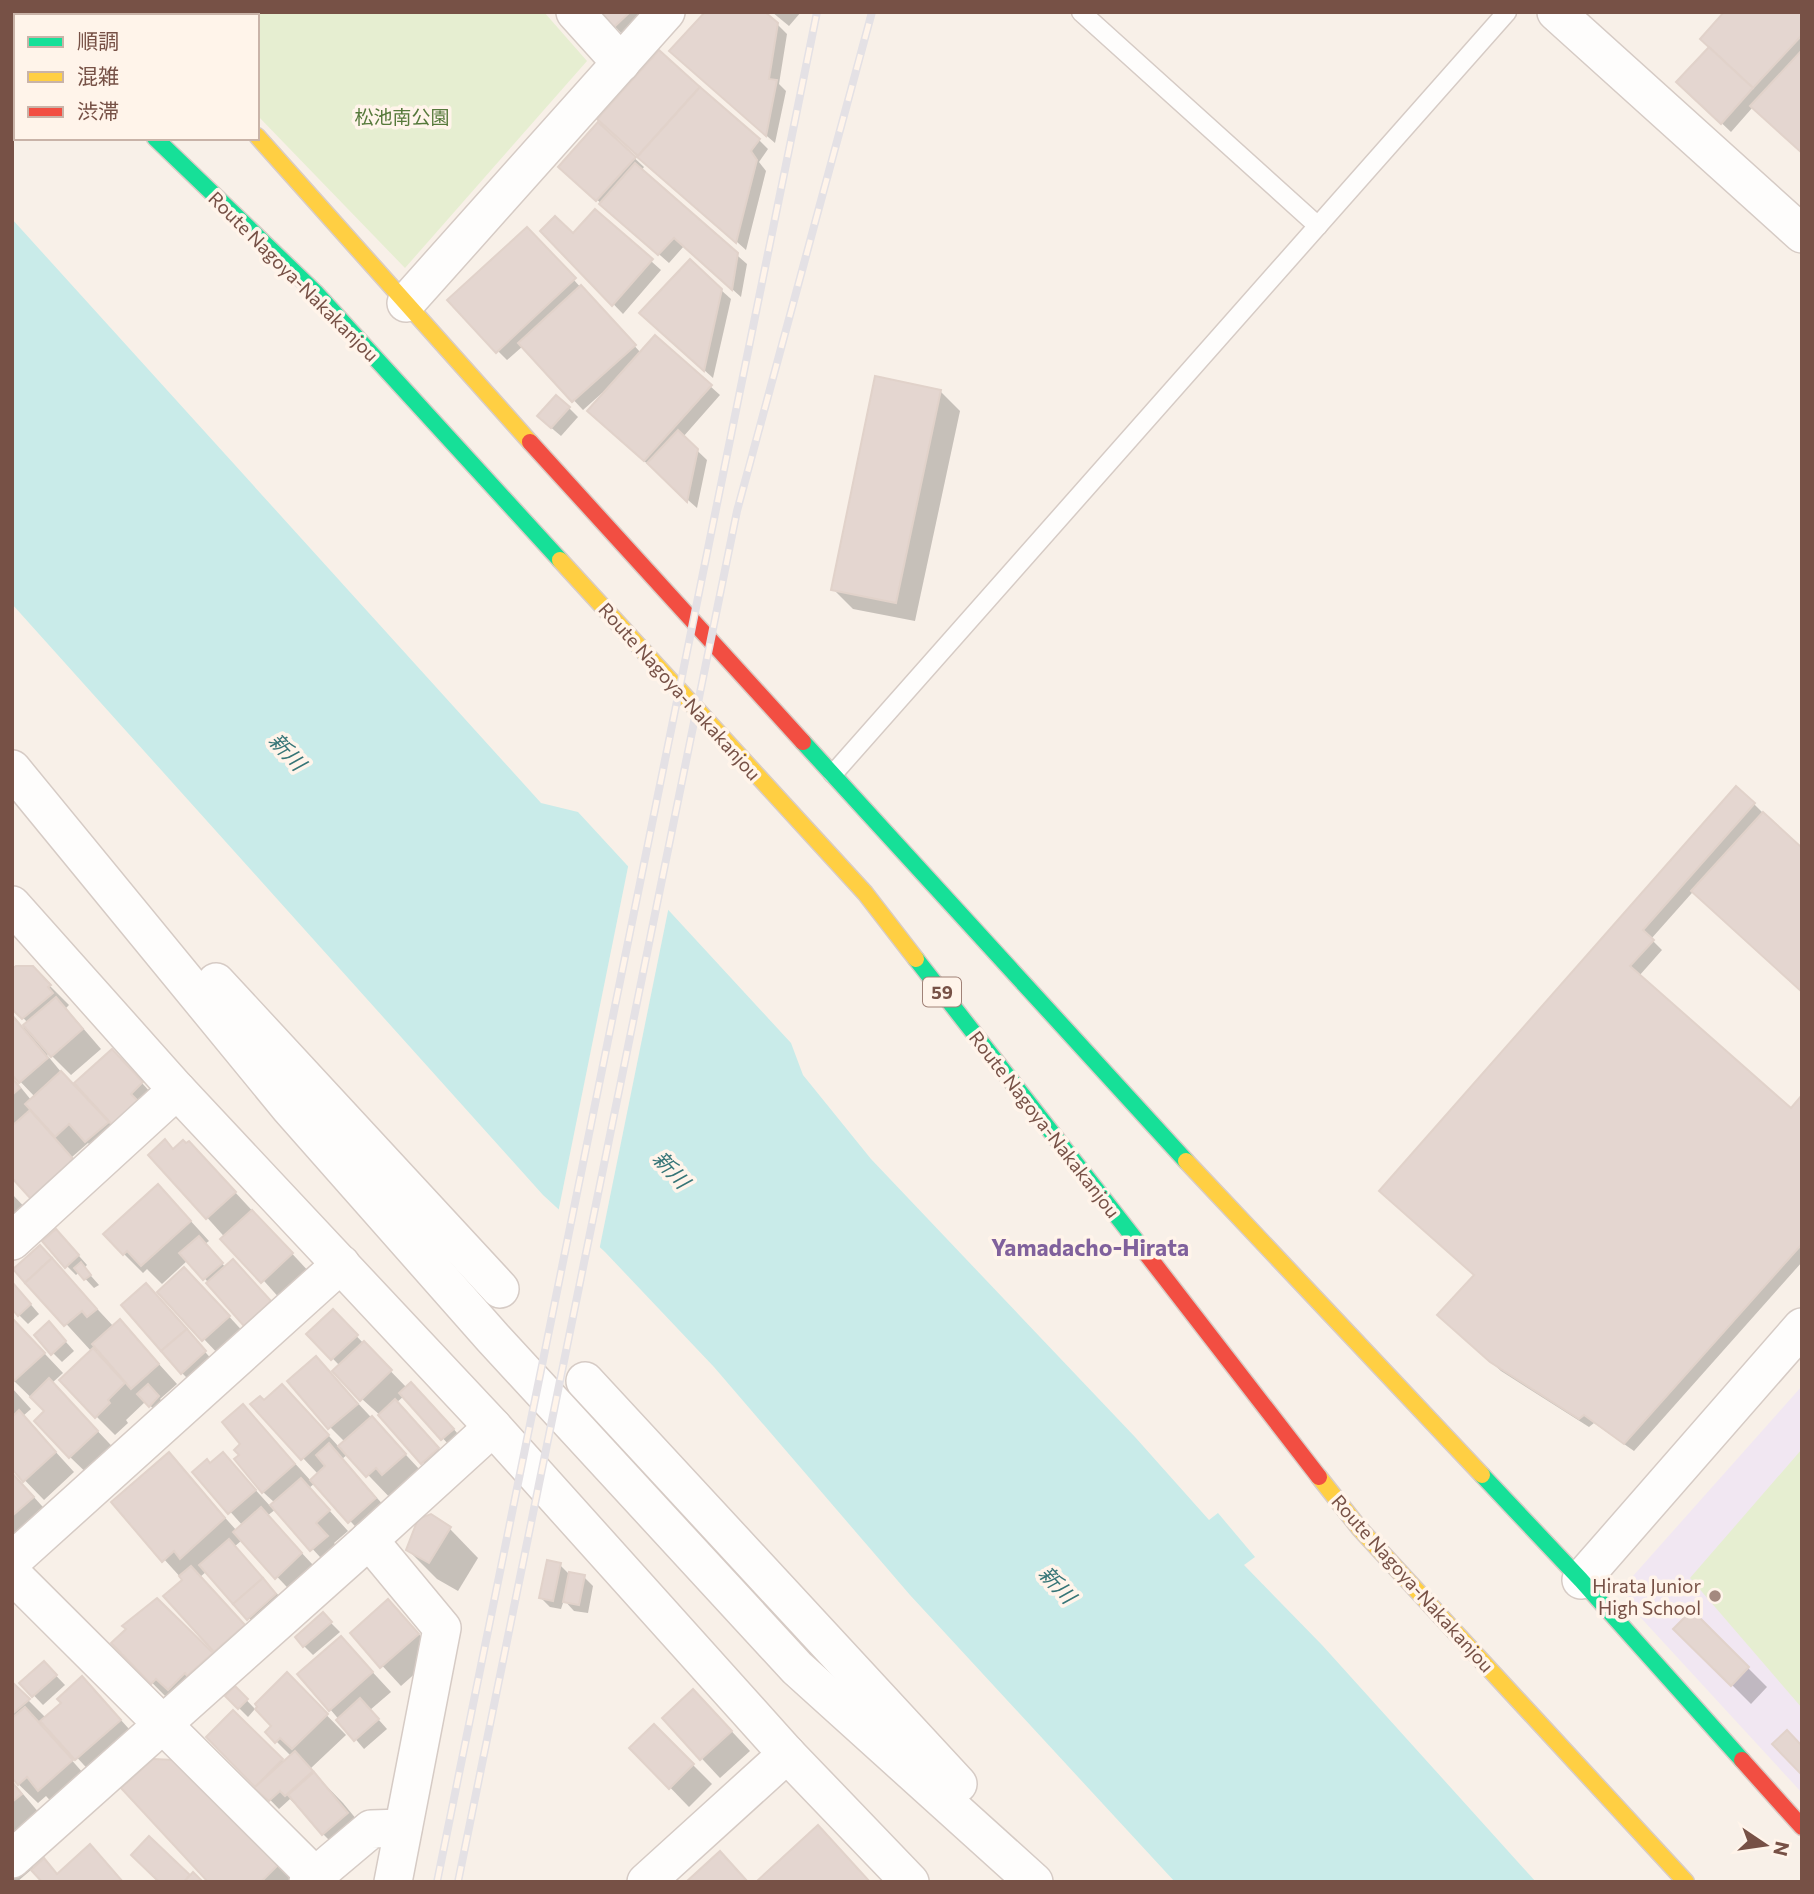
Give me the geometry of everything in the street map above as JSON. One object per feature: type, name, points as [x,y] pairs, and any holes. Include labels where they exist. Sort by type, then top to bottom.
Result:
[{"type":"main road","points":[[259,138],[1212,1190],[1581,1580],[1802,1827]]},
{"type":"main road","name":"Route Nagoya-Nakakanjou","points":[[157,140],[315,292],[864,893],[1360,1529],[1686,1882]]},
{"type":"street","points":[[575,12],[621,63]]},
{"type":"street","points":[[406,303],[666,12]]},
{"type":"street","points":[[1556,12],[1802,234]]},
{"type":"street","points":[[12,763],[500,1289]]},
{"type":"street","points":[[12,769],[290,1108],[511,1358],[797,1668],[1034,1882]]},
{"type":"street","points":[[19,926],[492,1426],[787,1754],[910,1882]]},
{"type":"street","points":[[12,1241],[177,1090]]},
{"type":"street","points":[[12,1561],[341,1264]]},
{"type":"street","points":[[1581,1580],[1802,1327]]},
{"type":"street","points":[[585,1381],[1048,1882]]},
{"type":"street","points":[[12,1858],[369,1540],[492,1426]]},
{"type":"street","points":[[369,1540],[442,1628],[393,1882]]},
{"type":"street","points":[[12,1574],[314,1880],[371,1829],[403,1828]]},
{"type":"street","points":[[646,1882],[787,1754]]},
{"type":"lane","points":[[1081,12],[1318,226]]},
{"type":"lane","points":[[833,774],[1507,12]]},
{"type":"shaded area","name":"Hirata Junior High School","points":[[1802,1386],[1802,1793],[1630,1606],[1625,1585]]},
{"type":"green space","name":"松池南公園","points":[[544,12],[587,61],[405,268],[259,117],[259,14],[211,14]]},
{"type":"green space","points":[[1802,1449],[1802,1708],[1690,1578]]},
{"type":"water","name":"新川","points":[[12,219],[541,803],[578,812],[791,1043],[803,1075],[871,1159],[1135,1437],[1209,1520],[1218,1513],[1255,1557],[1244,1565],[1322,1645],[1536,1882],[1175,1882],[910,1595],[714,1367],[605,1252],[543,1195],[12,604]]},
{"type":"pier","points":[[629,862],[669,906],[599,1251],[558,1213]]},
{"type":"building","points":[[598,12],[630,12],[613,28]]},
{"type":"building","points":[[705,12],[765,12],[778,23],[769,79],[777,80],[766,136],[669,51]]},
{"type":"building","points":[[1724,12],[1802,12],[1802,35],[1753,88],[1700,39]]},
{"type":"building","points":[[1709,47],[1753,88],[1721,124],[1676,82]]},
{"type":"building","points":[[659,50],[700,87],[638,156],[597,119]]},
{"type":"building","points":[[1802,50],[1802,153],[1750,106]]},
{"type":"building","points":[[700,87],[760,139],[751,151],[757,160],[736,243],[637,157]]},
{"type":"building","points":[[598,122],[636,157],[596,201],[558,167]]},
{"type":"building","points":[[635,163],[738,253],[732,290],[674,238],[658,255],[599,204]]},
{"type":"building","points":[[595,209],[653,259],[612,306],[540,231],[555,216],[573,233]]},
{"type":"building","points":[[527,227],[576,278],[496,353],[447,300]]},
{"type":"building","points":[[690,259],[722,289],[704,371],[639,313]]},
{"type":"building","points":[[581,285],[636,345],[572,402],[518,343]]},
{"type":"building","points":[[655,335],[712,385],[644,461],[587,411]]},
{"type":"building","points":[[875,376],[941,390],[896,603],[831,590]]},
{"type":"building","points":[[556,395],[570,407],[551,428],[537,416]]},
{"type":"building","points":[[678,430],[698,449],[687,502],[647,463]]},
{"type":"building","points":[[1736,786],[1755,803],[1643,930],[1654,940],[1630,966],[1791,1108],[1802,1095],[1802,1244],[1624,1444],[1584,1415],[1579,1419],[1490,1362],[1437,1315],[1474,1275],[1379,1191]]},
{"type":"building","points":[[1763,812],[1802,848],[1802,992],[1691,891]]},
{"type":"building","points":[[16,966],[33,966],[51,985],[48,987],[53,993],[22,1019],[12,1009],[12,969]]},
{"type":"building","points":[[56,997],[83,1029],[51,1057],[23,1025]]},
{"type":"building","points":[[12,1015],[48,1058],[19,1083],[12,1075]]},
{"type":"building","points":[[112,1049],[143,1082],[131,1094],[138,1101],[114,1127],[74,1083]]},
{"type":"building","points":[[61,1071],[109,1122],[85,1142],[69,1124],[55,1137],[25,1104]]},
{"type":"building","points":[[12,1078],[20,1088],[12,1095]]},
{"type":"building","points":[[30,1110],[74,1160],[31,1199],[12,1178],[12,1126]]},
{"type":"building","points":[[165,1139],[173,1149],[183,1140],[186,1143],[189,1141],[236,1192],[206,1219],[148,1155]]},
{"type":"building","points":[[158,1184],[191,1221],[141,1266],[127,1251],[123,1255],[103,1234]]},
{"type":"building","points":[[252,1210],[293,1253],[261,1283],[220,1239]]},
{"type":"building","points":[[56,1229],[79,1255],[65,1268],[42,1241]]},
{"type":"building","points":[[199,1236],[223,1263],[203,1280],[179,1253]]},
{"type":"building","points":[[40,1245],[52,1258],[25,1283],[13,1269]]},
{"type":"building","points":[[52,1258],[97,1309],[87,1317],[82,1311],[64,1326],[25,1283]]},
{"type":"building","points":[[233,1259],[271,1301],[244,1326],[206,1283]]},
{"type":"building","points":[[81,1262],[91,1275],[84,1280],[74,1268]]},
{"type":"building","points":[[184,1267],[230,1316],[202,1341],[157,1292]]},
{"type":"building","points":[[12,1282],[31,1304],[18,1316],[12,1309]]},
{"type":"building","points":[[146,1283],[187,1329],[161,1351],[121,1305]]},
{"type":"building","points":[[333,1309],[358,1335],[331,1360],[306,1334]]},
{"type":"building","points":[[12,1318],[45,1353],[13,1382],[12,1382]]},
{"type":"building","points":[[120,1319],[159,1364],[131,1389],[92,1344]]},
{"type":"building","points":[[49,1321],[66,1341],[51,1355],[34,1335]]},
{"type":"building","points":[[187,1329],[206,1351],[181,1374],[161,1351]]},
{"type":"building","points":[[364,1341],[392,1370],[360,1401],[332,1371]]},
{"type":"building","points":[[93,1348],[125,1383],[95,1418],[59,1380]]},
{"type":"building","points":[[316,1356],[358,1404],[328,1429],[287,1381]]},
{"type":"building","points":[[49,1378],[98,1431],[69,1458],[34,1421],[44,1411],[30,1397]]},
{"type":"building","points":[[411,1382],[454,1429],[441,1440],[399,1393]]},
{"type":"building","points":[[148,1384],[159,1396],[149,1407],[137,1394]]},
{"type":"building","points":[[282,1384],[329,1435],[301,1460],[250,1404],[260,1396],[264,1400]]},
{"type":"building","points":[[395,1399],[439,1448],[421,1464],[378,1415]]},
{"type":"building","points":[[243,1404],[295,1464],[262,1493],[234,1459],[239,1455],[234,1450],[240,1444],[222,1422]]},
{"type":"building","points":[[19,1410],[56,1452],[23,1482],[12,1469],[12,1417]]},
{"type":"building","points":[[372,1416],[406,1454],[382,1475],[376,1468],[366,1477],[338,1446]]},
{"type":"building","points":[[329,1443],[376,1498],[348,1523],[310,1480],[325,1466],[316,1455]]},
{"type":"building","points":[[169,1452],[225,1518],[180,1559],[174,1551],[162,1562],[111,1502]]},
{"type":"building","points":[[223,1452],[256,1490],[228,1514],[192,1472],[207,1459],[210,1463]]},
{"type":"building","points":[[12,1473],[34,1497],[12,1516]]},
{"type":"building","points":[[301,1478],[330,1510],[316,1523],[328,1536],[310,1551],[270,1505]]},
{"type":"building","points":[[261,1507],[302,1553],[275,1579],[233,1532]]},
{"type":"building","points":[[431,1514],[451,1527],[429,1563],[406,1550],[418,1519]]},
{"type":"building","points":[[229,1539],[263,1578],[233,1604],[199,1565]]},
{"type":"building","points":[[547,1560],[561,1563],[553,1601],[539,1598]]},
{"type":"building","points":[[191,1566],[245,1625],[214,1652],[163,1596],[182,1580],[179,1576]]},
{"type":"building","points":[[569,1572],[585,1575],[579,1605],[563,1602]]},
{"type":"building","points":[[263,1578],[276,1594],[247,1620],[233,1604]]},
{"type":"building","points":[[157,1598],[213,1653],[187,1676],[185,1673],[168,1690],[156,1679],[151,1684],[111,1643],[126,1629],[122,1626]]},
{"type":"building","points":[[388,1599],[419,1634],[380,1668],[350,1633]]},
{"type":"building","points":[[1692,1610],[1749,1667],[1731,1686],[1673,1629]]},
{"type":"building","points":[[323,1612],[332,1622],[303,1647],[295,1637]]},
{"type":"building","points":[[341,1636],[373,1672],[329,1711],[297,1674]]},
{"type":"building","points":[[44,1661],[57,1675],[32,1697],[19,1683]]},
{"type":"building","points":[[287,1672],[328,1714],[292,1749],[280,1738],[275,1743],[265,1732],[271,1726],[255,1709],[255,1704]]},
{"type":"building","points":[[82,1676],[121,1720],[75,1760],[40,1721],[61,1703],[57,1699]]},
{"type":"building","points":[[12,1682],[30,1699],[12,1714]]},
{"type":"building","points":[[235,1686],[248,1699],[238,1709],[225,1696]]},
{"type":"building","points":[[693,1689],[732,1731],[700,1760],[662,1718]]},
{"type":"building","points":[[360,1698],[379,1719],[354,1741],[336,1720]]},
{"type":"building","points":[[25,1707],[73,1760],[38,1791],[27,1777],[18,1785],[12,1778],[12,1718]]},
{"type":"building","points":[[233,1710],[283,1759],[255,1787],[206,1737]]},
{"type":"building","points":[[654,1724],[694,1764],[669,1789],[629,1748]]},
{"type":"building","points":[[1787,1730],[1802,1746],[1802,1775],[1772,1744]]},
{"type":"building","points":[[295,1751],[313,1771],[285,1796],[280,1791],[269,1801],[254,1788]]},
{"type":"building","points":[[153,1759],[174,1760],[279,1864],[261,1882],[208,1882],[121,1788]]},
{"type":"building","points":[[314,1772],[348,1813],[322,1835],[288,1795]]},
{"type":"building","points":[[12,1782],[22,1794],[12,1802]]},
{"type":"building","points":[[818,1825],[870,1882],[757,1881]]},
{"type":"building","points":[[149,1836],[190,1875],[184,1882],[159,1882],[131,1855]]},
{"type":"building","points":[[90,1844],[123,1882],[42,1882],[31,1870],[44,1858],[57,1874]]},
{"type":"building","points":[[720,1851],[748,1882],[686,1882]]},
{"type":"building","points":[[193,1872],[203,1882],[184,1882]]},
{"type":"railway","points":[[437,1882],[817,12]]},
{"type":"railway","points":[[458,1882],[737,511],[872,12]]},
{"type":"traffic: fast","points":[[157,140],[315,292],[560,560]]},
{"type":"traffic: fast","points":[[803,742],[1186,1161]]},
{"type":"traffic: fast","points":[[916,959],[1145,1252]]},
{"type":"traffic: fast","points":[[1482,1475],[1581,1580],[1742,1760]]},
{"type":"traffic: slow","points":[[259,138],[530,442]]},
{"type":"traffic: slow","points":[[560,560],[865,893],[916,959]]},
{"type":"traffic: slow","points":[[1186,1161],[1482,1475]]},
{"type":"traffic: slow","points":[[1319,1477],[1360,1529],[1686,1882]]},
{"type":"traffic: jam","points":[[530,442],[803,742]]},
{"type":"traffic: jam","points":[[1145,1252],[1319,1477]]},
{"type":"traffic: jam","points":[[1742,1760],[1802,1827]]},
{"type":"place","name":"Hirata Junior High School","points":[[1715,1596]]},
{"type":"district","name":"Yamadacho-Hirata","points":[[1090,1247]]}]
